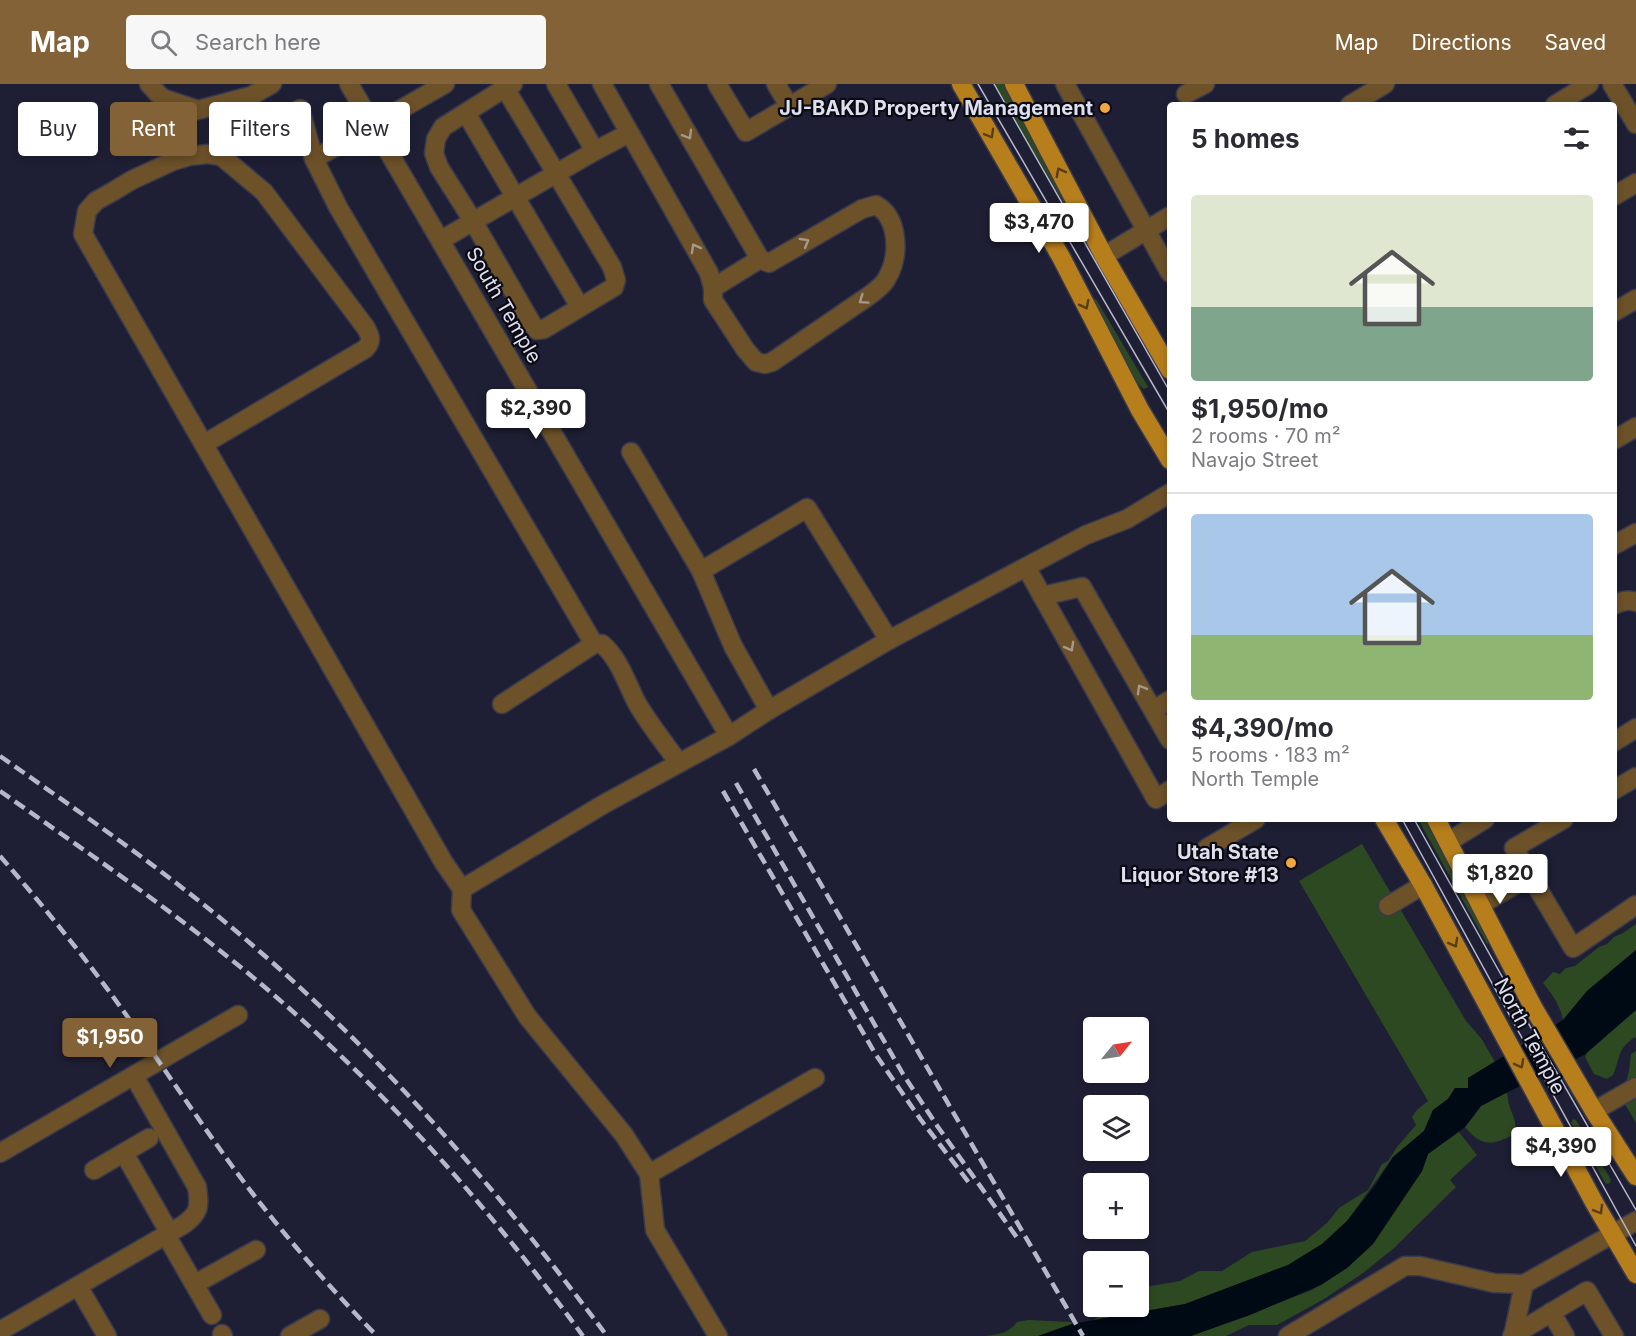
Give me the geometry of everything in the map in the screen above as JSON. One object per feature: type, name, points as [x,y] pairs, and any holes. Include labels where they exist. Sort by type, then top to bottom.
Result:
[{"type":"main road","points":[[961,84],[1061,257],[1140,410],[1167,455]]},
{"type":"main road","points":[[1014,84],[1104,256],[1167,365]]},
{"type":"main road","name":"North Temple","points":[[1386,822],[1423,885],[1540,1103],[1636,1274]]},
{"type":"main road","name":"North Temple","points":[[1438,822],[1533,1007],[1594,1111],[1636,1176]]},
{"type":"street","points":[[149,84],[162,98],[198,110],[251,96],[272,84]]},
{"type":"street","name":"South Temple","points":[[350,84],[360,102]]},
{"type":"street","points":[[410,104],[445,84]]},
{"type":"street","points":[[556,84],[595,151]]},
{"type":"street","points":[[602,84],[709,273],[713,300],[756,362],[765,364],[772,362],[870,295],[883,283],[888,277],[895,256],[892,222],[883,209],[876,205],[862,209],[769,263],[760,259],[659,84]]},
{"type":"street","points":[[717,84],[746,132],[827,84]]},
{"type":"street","points":[[776,84],[789,106]]},
{"type":"street","points":[[1065,84],[1167,267]]},
{"type":"street","points":[[1186,94],[1205,84]]},
{"type":"street","points":[[1355,102],[1385,84]]},
{"type":"street","points":[[1560,102],[1589,84]]},
{"type":"street","points":[[1612,84],[1636,124]]},
{"type":"street","points":[[509,86],[556,174],[612,267],[616,280],[614,287],[544,329],[537,330],[439,167],[434,153],[436,139],[443,127],[509,86]]},
{"type":"street","points":[[466,113],[580,307]]},
{"type":"street","points":[[441,240],[629,132]]},
{"type":"street","points":[[311,148],[338,207],[594,644]]},
{"type":"street","points":[[204,444],[365,350],[370,344],[370,336],[366,328],[264,192],[221,156],[208,154],[173,161],[132,180],[96,201],[87,211],[83,234],[444,863],[462,889],[461,910],[527,1016],[624,1136],[649,1174],[656,1230],[718,1336]]},
{"type":"street","points":[[314,159],[323,154]]},
{"type":"street","name":"South Temple","points":[[391,156],[729,735]]},
{"type":"street","points":[[1617,194],[1636,183]]},
{"type":"street","points":[[1104,256],[1167,218]]},
{"type":"street","points":[[713,288],[760,259]]},
{"type":"street","points":[[1617,310],[1636,299]]},
{"type":"street","points":[[1617,438],[1636,427]]},
{"type":"street","points":[[631,452],[701,571],[733,646],[769,710]]},
{"type":"street","points":[[462,889],[604,804],[729,735],[890,640],[1086,535],[1126,519],[1167,495]]},
{"type":"street","points":[[701,571],[807,508],[890,640]]},
{"type":"street","points":[[1617,543],[1636,533]]},
{"type":"street","points":[[1026,567],[1156,799],[1167,792]]},
{"type":"street","points":[[1042,596],[1082,587],[1167,735]]},
{"type":"street","points":[[1617,604],[1631,600],[1636,602]]},
{"type":"street","points":[[502,704],[594,644],[602,644],[608,649],[639,706],[679,763]]},
{"type":"street","points":[[1153,710],[1167,702]]},
{"type":"street","points":[[1617,740],[1636,728]]},
{"type":"street","points":[[1617,788],[1636,777]]},
{"type":"street","points":[[1207,848],[1251,822]]},
{"type":"street","points":[[1448,842],[1480,822]]},
{"type":"street","points":[[1559,822],[1514,848],[1573,948],[1636,905]]},
{"type":"street","points":[[1480,905],[1530,876]]},
{"type":"street","points":[[1388,906],[1423,885]]},
{"type":"street","points":[[0,1153],[238,1015]]},
{"type":"street","points":[[0,1330],[168,1234],[192,1219],[196,1213],[199,1204],[197,1186],[134,1076]]},
{"type":"street","points":[[649,1174],[815,1078]]},
{"type":"street","points":[[1594,1111],[1636,1087]]},
{"type":"street","points":[[94,1170],[149,1138]]},
{"type":"street","points":[[124,1153],[212,1315]]},
{"type":"street","points":[[1288,1336],[1405,1266],[1420,1266],[1494,1283],[1524,1284],[1636,1221]]},
{"type":"street","points":[[195,1284],[256,1250]]},
{"type":"street","points":[[1513,1336],[1524,1284]]},
{"type":"street","points":[[78,1286],[107,1336]]},
{"type":"street","points":[[1513,1336],[1587,1291],[1614,1336]]},
{"type":"street","points":[[1551,1312],[1565,1336]]},
{"type":"street","points":[[290,1336],[320,1319]]},
{"type":"green space","points":[[995,84],[1005,84],[1077,222],[1075,223]]},
{"type":"green space","points":[[1096,299],[1148,387],[1144,389],[1136,382],[1093,300]]},
{"type":"green space","points":[[1420,822],[1428,822],[1490,942],[1487,944]]},
{"type":"green space","points":[[1362,844],[1466,1021],[1481,1038],[1495,1062],[1468,1078],[1468,1088],[1455,1088],[1448,1099],[1433,1110],[1424,1131],[1393,1157],[1347,1221],[1322,1244],[1288,1265],[1185,1304],[1149,1310],[1149,1286],[1180,1281],[1199,1271],[1222,1271],[1252,1252],[1305,1241],[1327,1223],[1339,1208],[1368,1190],[1382,1164],[1388,1161],[1416,1125],[1412,1117],[1428,1101],[1299,881]]},
{"type":"green space","points":[[1636,924],[1636,950],[1587,991],[1563,1020],[1560,1009],[1543,983],[1553,972],[1560,974],[1566,968],[1575,966],[1599,947]]},
{"type":"green space","points":[[1636,1010],[1636,1039],[1635,1037],[1622,1050],[1613,1075],[1607,1079],[1594,1074],[1585,1057],[1587,1053]]},
{"type":"green space","points":[[1636,1051],[1636,1123],[1622,1099],[1631,1054]]},
{"type":"green space","points":[[1507,1092],[1515,1121],[1514,1134],[1493,1142],[1476,1138],[1465,1127],[1481,1106]]},
{"type":"green space","points":[[1573,1119],[1576,1120],[1611,1180],[1610,1183],[1606,1184],[1571,1123]]},
{"type":"green space","points":[[1459,1132],[1477,1155],[1450,1180],[1456,1187],[1393,1249],[1363,1273],[1324,1299],[1277,1325],[1249,1325],[1226,1336],[1191,1336],[1312,1290],[1347,1268],[1373,1244],[1422,1171],[1428,1154]]},
{"type":"green space","points":[[1029,1320],[1071,1322],[1072,1324],[1038,1336],[986,1336],[996,1335],[1011,1329],[1017,1322]]},
{"type":"shaded area","points":[[1636,950],[1636,1010],[1584,1055],[1481,1106],[1465,1127],[1428,1154],[1422,1171],[1373,1244],[1347,1268],[1321,1285],[1250,1315],[1191,1336],[1038,1336],[1072,1324],[1112,1317],[1149,1317],[1149,1310],[1185,1304],[1288,1265],[1322,1244],[1347,1221],[1376,1184],[1393,1157],[1424,1131],[1433,1110],[1448,1099],[1455,1088],[1468,1088],[1468,1078],[1563,1020],[1587,991]]},
{"type":"tram line","points":[[978,84],[1167,409]]},
{"type":"tram line","points":[[994,84],[1167,387]]},
{"type":"tram line","points":[[1404,822],[1636,1246]]},
{"type":"tram line","points":[[1416,822],[1636,1210]]},
{"type":"railway","points":[[0,756],[196,898],[307,994],[399,1086],[486,1183],[607,1336]]},
{"type":"railway","points":[[754,769],[1083,1336]]},
{"type":"railway","points":[[736,783],[903,1074],[1018,1239]]},
{"type":"railway","points":[[0,791],[126,880],[219,950],[296,1014],[341,1056],[385,1100],[468,1191],[508,1238],[583,1336]]},
{"type":"railway","points":[[723,791],[876,1055],[921,1120],[970,1184]]},
{"type":"railway","points":[[0,856],[100,980],[266,1210],[320,1275],[377,1336]]},
{"type":"place","name":"JJ-BAKD Property Management","points":[[1105,108]]},
{"type":"place","name":"Utah State Liquor Store #13","points":[[1291,863]]}]
